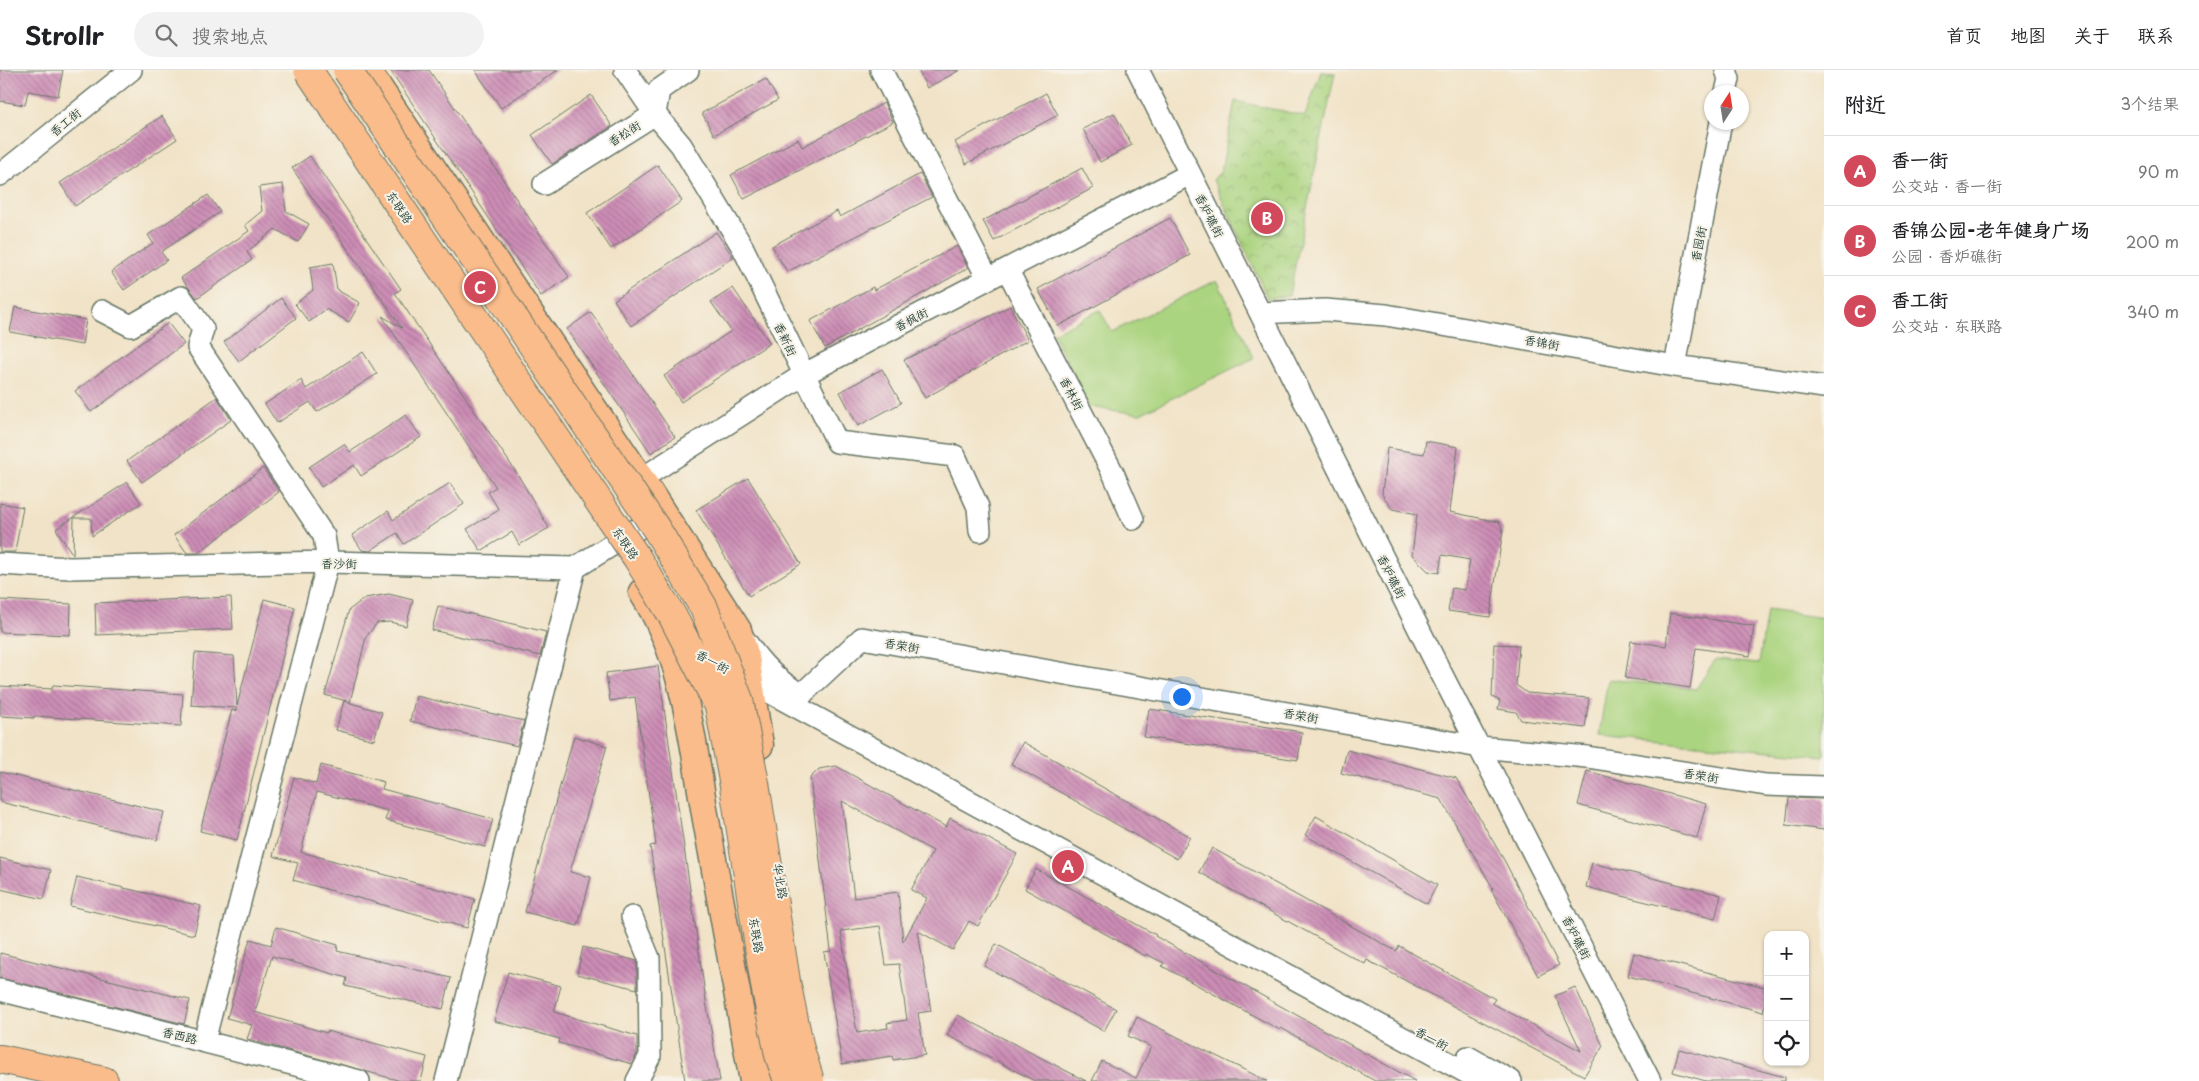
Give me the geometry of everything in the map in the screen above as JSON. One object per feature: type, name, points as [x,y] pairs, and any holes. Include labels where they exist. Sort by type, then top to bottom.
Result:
[{"type":"highway","name":"东联路","points":[[308,70],[637,558],[673,617],[719,706],[734,786],[765,985],[779,1055],[788,1081]]},
{"type":"highway","name":"东联路","points":[[347,70],[658,530],[704,608],[739,700],[786,981],[800,1049],[810,1081]]},
{"type":"highway","points":[[765,985],[766,1081]]},
{"type":"highway","points":[[0,1043],[46,1068]]},
{"type":"highway","points":[[0,1059],[104,1081]]},
{"type":"main road","points":[[293,70],[612,544],[660,623],[678,670],[694,739],[753,1081]]},
{"type":"main road","name":"华北路","points":[[367,70],[641,479],[738,630],[750,681],[814,1081]]},
{"type":"street","name":"香工街","points":[[0,175],[131,70]]},
{"type":"street","name":"香新街","points":[[625,70],[655,114],[680,145],[743,248],[837,442],[956,456],[978,506],[980,531]]},
{"type":"street","name":"香松街","points":[[544,184],[655,114],[659,90],[688,70]]},
{"type":"street","points":[[881,70],[988,279]]},
{"type":"street","name":"香炉礁街","points":[[1138,70],[1650,1081]]},
{"type":"street","points":[[1726,70],[1729,79],[1728,85]]},
{"type":"street","name":"香园街","points":[[1674,366],[1718,130]]},
{"type":"street","name":"香枫街","points":[[641,479],[803,375],[1190,174]]},
{"type":"street","name":"香林街","points":[[1007,269],[1114,475],[1133,519]]},
{"type":"street","points":[[102,311],[131,326],[181,297],[203,329],[198,347],[324,536],[328,562],[204,1042]]},
{"type":"street","name":"香锦街","points":[[1260,313],[1325,310],[1386,315],[1674,366],[1824,387]]},
{"type":"street","points":[[446,1081],[575,568],[663,513]]},
{"type":"street","name":"香沙街","points":[[0,564],[70,568],[328,562],[575,568]]},
{"type":"street","name":"香一街","points":[[660,623],[678,642],[1482,1081]]},
{"type":"street","name":"香一街","points":[[738,630],[766,669],[783,684],[1512,1081]]},
{"type":"street","name":"香荣街","points":[[802,694],[862,638],[1480,747],[1587,757],[1766,785],[1824,787]]},
{"type":"street","points":[[632,917],[649,958],[650,1056],[636,1081]]},
{"type":"street","name":"香西路","points":[[0,990],[359,1081]]},
{"type":"green space","points":[[1321,72],[1335,73],[1289,295],[1268,299],[1213,180],[1221,171],[1235,101],[1305,116]]},
{"type":"green space","points":[[1217,280],[1254,358],[1140,414],[1089,407],[1053,333],[1100,310],[1112,332]]},
{"type":"green space","points":[[1767,610],[1824,618],[1824,756],[1599,735],[1608,679],[1696,689],[1715,660],[1759,664]]},
{"type":"building","points":[[0,70],[63,70],[58,96],[28,91],[25,105],[0,101]]},
{"type":"building","points":[[390,70],[429,70],[569,277],[541,296]]},
{"type":"building","points":[[475,70],[558,70],[501,108]]},
{"type":"building","points":[[918,70],[960,70],[927,88]]},
{"type":"building","points":[[766,79],[778,100],[714,135],[702,113]]},
{"type":"building","points":[[1046,93],[1058,115],[966,164],[955,142]]},
{"type":"building","points":[[591,95],[612,126],[552,164],[532,135]]},
{"type":"building","points":[[884,103],[893,122],[744,199],[731,175],[798,139],[802,147]]},
{"type":"building","points":[[1114,113],[1132,145],[1100,162],[1083,129]]},
{"type":"building","points":[[162,116],[177,139],[75,206],[60,183]]},
{"type":"building","points":[[310,156],[401,289],[395,293],[518,475],[549,528],[519,545],[512,532],[481,551],[467,529],[499,510],[488,492],[496,487],[382,316],[402,328],[292,168]]},
{"type":"building","points":[[658,165],[682,201],[611,249],[587,213]]},
{"type":"building","points":[[1082,168],[1093,188],[994,241],[983,221]]},
{"type":"building","points":[[920,174],[932,197],[787,272],[772,246],[837,211],[840,217]]},
{"type":"building","points":[[283,184],[286,211],[309,224],[298,242],[275,229],[247,252],[252,260],[197,298],[181,278],[249,231],[245,225],[262,211],[259,187]]},
{"type":"building","points":[[208,195],[220,212],[161,252],[167,260],[124,290],[111,272],[153,243],[148,235]]},
{"type":"building","points":[[1170,218],[1190,255],[1058,326],[1038,289]]},
{"type":"building","points":[[716,232],[733,257],[631,326],[614,300]]},
{"type":"building","points":[[957,246],[968,268],[825,348],[810,321],[873,287],[874,290]]},
{"type":"building","points":[[333,263],[337,290],[360,303],[349,322],[326,309],[309,322],[295,304],[313,290],[310,267]]},
{"type":"building","points":[[733,288],[770,343],[681,402],[664,376],[731,331],[711,302]]},
{"type":"building","points":[[281,298],[296,318],[239,361],[224,342]]},
{"type":"building","points":[[1010,306],[1028,340],[925,398],[904,360]]},
{"type":"building","points":[[15,307],[86,320],[82,345],[10,332]]},
{"type":"building","points":[[591,312],[675,437],[651,453],[567,329]]},
{"type":"building","points":[[168,323],[184,344],[91,412],[75,391]]},
{"type":"building","points":[[363,352],[377,374],[317,412],[310,402],[277,423],[265,404],[301,380],[306,389]]},
{"type":"building","points":[[882,369],[901,403],[858,426],[840,392]]},
{"type":"building","points":[[217,397],[231,420],[142,482],[127,461]]},
{"type":"building","points":[[406,415],[421,437],[361,476],[354,465],[321,487],[309,467],[344,444],[350,452]]},
{"type":"building","points":[[1426,441],[1458,447],[1450,512],[1499,522],[1503,530],[1490,617],[1448,611],[1452,588],[1465,590],[1470,560],[1442,555],[1439,573],[1428,571],[1412,555],[1417,514],[1392,509],[1382,494],[1387,448],[1424,454]]},
{"type":"building","points":[[263,468],[279,492],[198,553],[187,553],[174,535]]},
{"type":"building","points":[[748,478],[801,564],[749,596],[696,510]]},
{"type":"building","points":[[127,482],[141,503],[92,536],[91,518],[74,518],[73,555],[56,529]]},
{"type":"building","points":[[450,483],[464,504],[404,544],[397,533],[370,551],[362,550],[352,535],[388,511],[393,520]]},
{"type":"building","points":[[0,503],[23,507],[15,552],[0,552]]},
{"type":"building","points":[[389,594],[413,600],[406,626],[390,622],[377,623],[366,637],[350,702],[325,695],[349,610],[365,598]]},
{"type":"building","points":[[231,597],[233,629],[96,635],[95,603]]},
{"type":"building","points":[[264,599],[295,607],[237,840],[200,831],[232,710],[236,711],[237,708],[191,705],[195,653],[234,656],[237,706]]},
{"type":"building","points":[[0,600],[71,604],[70,635],[0,632]]},
{"type":"building","points":[[438,606],[546,632],[540,656],[432,630]]},
{"type":"building","points":[[1670,613],[1754,626],[1750,656],[1696,648],[1690,688],[1625,678],[1631,641],[1666,646]]},
{"type":"building","points":[[1494,644],[1519,645],[1516,685],[1527,693],[1589,698],[1585,728],[1521,720],[1516,712],[1498,709],[1500,701],[1492,697]]},
{"type":"building","points":[[658,666],[706,1001],[720,1081],[685,1081],[650,846],[656,845],[635,697],[610,701],[606,673]]},
{"type":"building","points":[[53,685],[183,694],[181,726],[34,716],[34,718],[0,716],[0,686],[52,689]]},
{"type":"building","points":[[416,696],[524,721],[517,746],[410,721]]},
{"type":"building","points":[[344,701],[382,712],[374,740],[336,730]]},
{"type":"building","points":[[1149,709],[1302,732],[1298,760],[1144,737]]},
{"type":"building","points":[[574,736],[607,746],[570,872],[591,877],[578,926],[525,912]]},
{"type":"building","points":[[1023,742],[1190,837],[1177,859],[1011,764]]},
{"type":"building","points":[[1347,750],[1456,778],[1504,860],[1559,965],[1538,976],[1491,889],[1493,888],[1441,799],[1341,773]]},
{"type":"building","points":[[321,765],[384,782],[382,789],[493,819],[485,847],[385,820],[388,811],[317,792],[301,852],[475,899],[467,928],[293,880],[298,863],[273,856],[294,777],[316,784]]},
{"type":"building","points":[[836,766],[946,827],[950,818],[1017,854],[978,926],[969,921],[953,950],[918,931],[931,1011],[918,1013],[925,1055],[893,1060],[892,1056],[842,1064],[824,952],[831,951],[810,778],[819,769]],"holes":[[[842,801],[933,851],[911,890],[927,898],[903,942],[898,892],[854,898]],[[880,926],[886,965],[899,964],[907,1020],[887,1023],[888,1028],[857,1033],[841,931]]]},
{"type":"building","points":[[1587,771],[1706,804],[1697,838],[1578,805]]},
{"type":"building","points":[[0,772],[164,812],[157,840],[0,802]]},
{"type":"building","points":[[1789,798],[1824,799],[1824,830],[1786,825]]},
{"type":"building","points":[[1316,816],[1437,885],[1427,904],[1305,835]]},
{"type":"building","points":[[1212,848],[1396,951],[1399,946],[1495,999],[1492,1003],[1581,1051],[1555,996],[1575,987],[1603,1046],[1584,1076],[1367,960],[1365,964],[1199,872]]},
{"type":"building","points":[[0,858],[51,870],[44,899],[0,889]]},
{"type":"building","points":[[1592,863],[1721,895],[1715,919],[1586,887]]},
{"type":"building","points":[[1036,869],[1415,1081],[1375,1081],[1281,1028],[1280,1030],[1162,966],[1164,963],[1146,954],[1145,956],[1025,889]]},
{"type":"building","points":[[77,877],[201,906],[194,935],[70,906]]},
{"type":"building","points":[[276,927],[338,945],[337,951],[451,978],[443,1009],[345,986],[347,978],[272,956],[255,1012],[327,1033],[327,1031],[427,1057],[421,1081],[401,1081],[247,1039],[252,1025],[227,1018],[250,939],[271,945]]},
{"type":"building","points":[[996,944],[1116,1009],[1104,1031],[984,966]]},
{"type":"building","points":[[583,947],[637,961],[637,989],[577,974]]},
{"type":"building","points":[[0,953],[190,1000],[184,1024],[0,978]]},
{"type":"building","points":[[1634,953],[1764,987],[1763,1012],[1628,976]]},
{"type":"building","points":[[508,972],[561,986],[554,1012],[637,1036],[637,1053],[632,1064],[559,1043],[560,1039],[494,1021]]},
{"type":"building","points":[[958,1015],[1086,1081],[1035,1081],[947,1035]]},
{"type":"building","points":[[1137,1017],[1267,1081],[1092,1081],[1102,1061],[1136,1078],[1151,1047],[1128,1036]]},
{"type":"building","points":[[1679,1049],[1785,1077],[1785,1081],[1706,1081],[1673,1072]]},
{"type":"place","name":"香锦公园-老年健身广场","points":[[1267,218]]},
{"type":"place","name":"香工街","points":[[480,287]]},
{"type":"place","name":"香一街","points":[[1068,866]]}]
